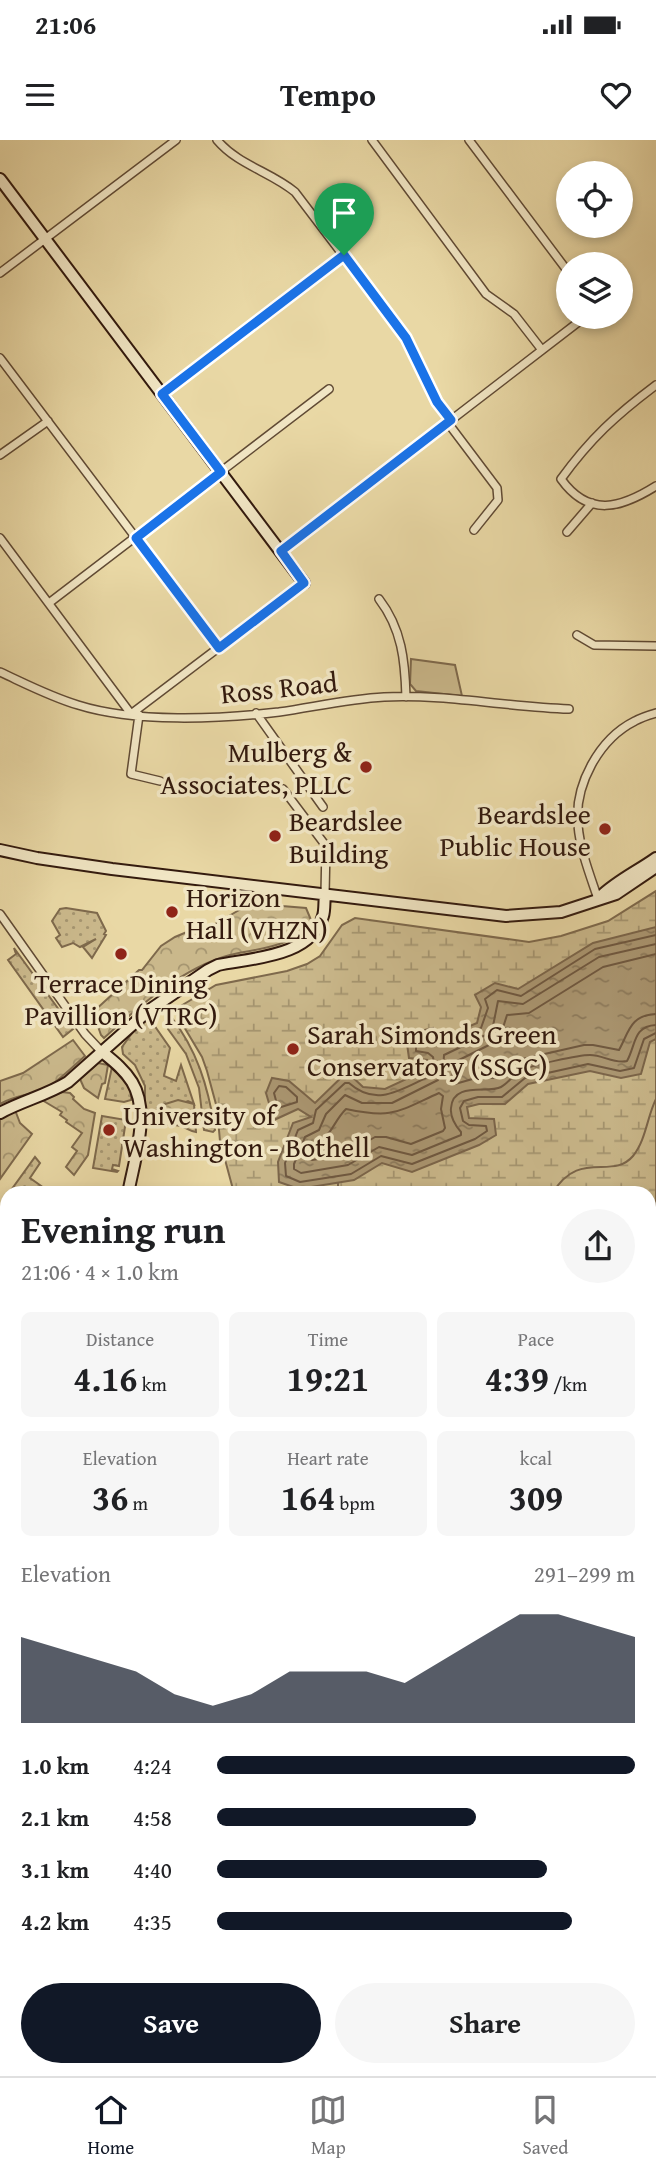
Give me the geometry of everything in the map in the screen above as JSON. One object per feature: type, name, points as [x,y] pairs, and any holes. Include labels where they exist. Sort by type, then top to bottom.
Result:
[{"type":"street","points":[[0,273],[176,140]]},
{"type":"street","points":[[217,140],[244,163],[279,179],[295,192],[406,338],[437,402],[451,420],[452,427],[497,488],[498,500],[474,530]]},
{"type":"street","points":[[372,140],[486,293],[514,314],[542,350]]},
{"type":"street","points":[[469,140],[556,256]]},
{"type":"street","points":[[0,179],[304,583],[135,714]]},
{"type":"street","points":[[162,394],[344,255]]},
{"type":"street","points":[[281,551],[569,329]]},
{"type":"street","points":[[0,358],[219,648]]},
{"type":"street","points":[[656,385],[601,429],[583,448],[561,480],[567,489],[584,500],[603,506],[618,505],[656,486]]},
{"type":"street","points":[[50,603],[328,389]]},
{"type":"street","points":[[0,455],[47,421]]},
{"type":"street","points":[[567,533],[592,503]]},
{"type":"street","points":[[0,538],[135,714],[131,774],[160,781]]},
{"type":"street","points":[[379,599],[394,620],[405,660],[406,697]]},
{"type":"street","points":[[577,635],[594,645],[656,646]]},
{"type":"street","name":"Ross Road","points":[[0,672],[79,705],[135,714],[211,716],[256,713],[384,697],[569,709]]},
{"type":"street","points":[[256,713],[323,807]]},
{"type":"street","points":[[598,899],[578,825],[578,803],[583,786],[595,759],[617,734],[635,721],[656,713]]},
{"type":"street","points":[[0,1112],[56,1089],[148,1011],[208,970],[218,965],[295,948],[315,931],[323,916],[326,846],[283,789]]},
{"type":"street","points":[[0,850],[124,870],[506,916],[561,912],[616,894],[656,867]]},
{"type":"street","points":[[598,899],[609,888],[656,858]]},
{"type":"street","points":[[0,914],[78,1024],[129,1078],[138,1101],[139,1129],[129,1186]]},
{"type":"green space","points":[[411,659],[455,665],[462,696],[416,691],[410,684]]},
{"type":"green space","points":[[656,891],[656,1186],[232,1186],[220,1141],[217,1108],[207,1071],[202,1057],[174,1010],[216,985],[287,971],[307,964],[320,956],[342,925],[355,918],[529,942],[561,936],[608,921]]},
{"type":"green space","points":[[254,895],[282,906],[306,908],[311,920],[304,929],[286,942],[230,955],[179,978],[104,1038],[101,1035],[93,1012],[142,970],[161,946],[194,929],[208,928],[253,902]]},
{"type":"green space","points":[[60,909],[97,913],[106,935],[92,958],[83,947],[96,939],[80,947],[73,943],[62,947],[56,938],[60,935],[52,921]]},
{"type":"green space","points":[[14,948],[73,1029],[63,1037],[8,960],[16,954]]},
{"type":"green space","points":[[157,1012],[152,1020],[170,1048],[164,1076],[176,1081],[181,1065],[194,1104],[188,1101],[160,1112],[161,1116],[158,1118],[145,1119],[145,1086],[135,1065],[123,1054],[122,1047],[138,1025]]},
{"type":"green space","points":[[169,1014],[187,1041],[200,1069],[212,1114],[215,1130],[213,1132],[204,1130],[199,1088],[186,1054],[168,1029]]},
{"type":"green space","points":[[73,1040],[85,1056],[68,1071],[43,1089],[0,1104],[0,1081],[23,1073]]},
{"type":"green space","points":[[98,1063],[108,1065],[105,1083],[102,1084],[98,1098],[84,1088],[80,1079]]},
{"type":"green space","points":[[112,1067],[128,1086],[131,1100],[124,1102],[105,1099]]},
{"type":"green space","points":[[62,1092],[70,1093],[84,1109],[95,1113],[88,1155],[74,1175],[66,1167],[77,1151],[72,1147],[82,1133],[66,1122],[60,1115],[62,1112],[42,1100]]},
{"type":"green space","points":[[178,1100],[194,1104],[196,1132],[181,1126],[153,1124],[145,1119],[158,1118],[161,1116],[157,1108],[159,1106]]},
{"type":"green space","points":[[15,1110],[20,1123],[32,1134],[0,1179],[0,1119]]},
{"type":"green space","points":[[102,1116],[126,1120],[119,1166],[113,1165],[112,1169],[117,1172],[93,1168]]},
{"type":"green space","points":[[35,1157],[40,1163],[30,1178],[41,1186],[14,1186]]},
{"type":"water","points":[[656,927],[656,1039],[650,1042],[641,1074],[621,1078],[590,1071],[528,1084],[505,1104],[467,1107],[469,1118],[494,1119],[496,1135],[479,1145],[412,1172],[382,1163],[354,1180],[317,1186],[290,1186],[279,1182],[278,1162],[293,1123],[311,1117],[298,1109],[274,1120],[266,1093],[272,1078],[289,1081],[315,1103],[347,1072],[363,1087],[385,1089],[428,1069],[427,1060],[409,1058],[407,1044],[421,1031],[433,1028],[440,1039],[477,1023],[481,1007],[475,995],[495,983],[518,989],[593,943]]},
{"type":"waterway","points":[[558,1186],[573,1172],[584,1168],[615,1166],[625,1163],[633,1156],[641,1143],[656,1099]]},
{"type":"place","name":"Mulberg & Associates, PLLC","points":[[366,767]]},
{"type":"place","name":"Beardslee Public House","points":[[605,829]]},
{"type":"place","name":"Beardslee Building","points":[[275,836]]},
{"type":"place","name":"Horizon Hall (VHZN)","points":[[172,912]]},
{"type":"place","name":"Terrace Dining Pavillion (VTRC)","points":[[121,954]]},
{"type":"place","name":"Sarah Simonds Green Conservatory (SSGC)","points":[[293,1049]]},
{"type":"place","name":"University of Washington - Bothell","points":[[109,1130]]},
{"type":"route","points":[[344,255],[406,338],[437,402],[451,420],[281,551],[304,583],[219,648],[136,538],[221,472],[162,394],[344,255]]}]
